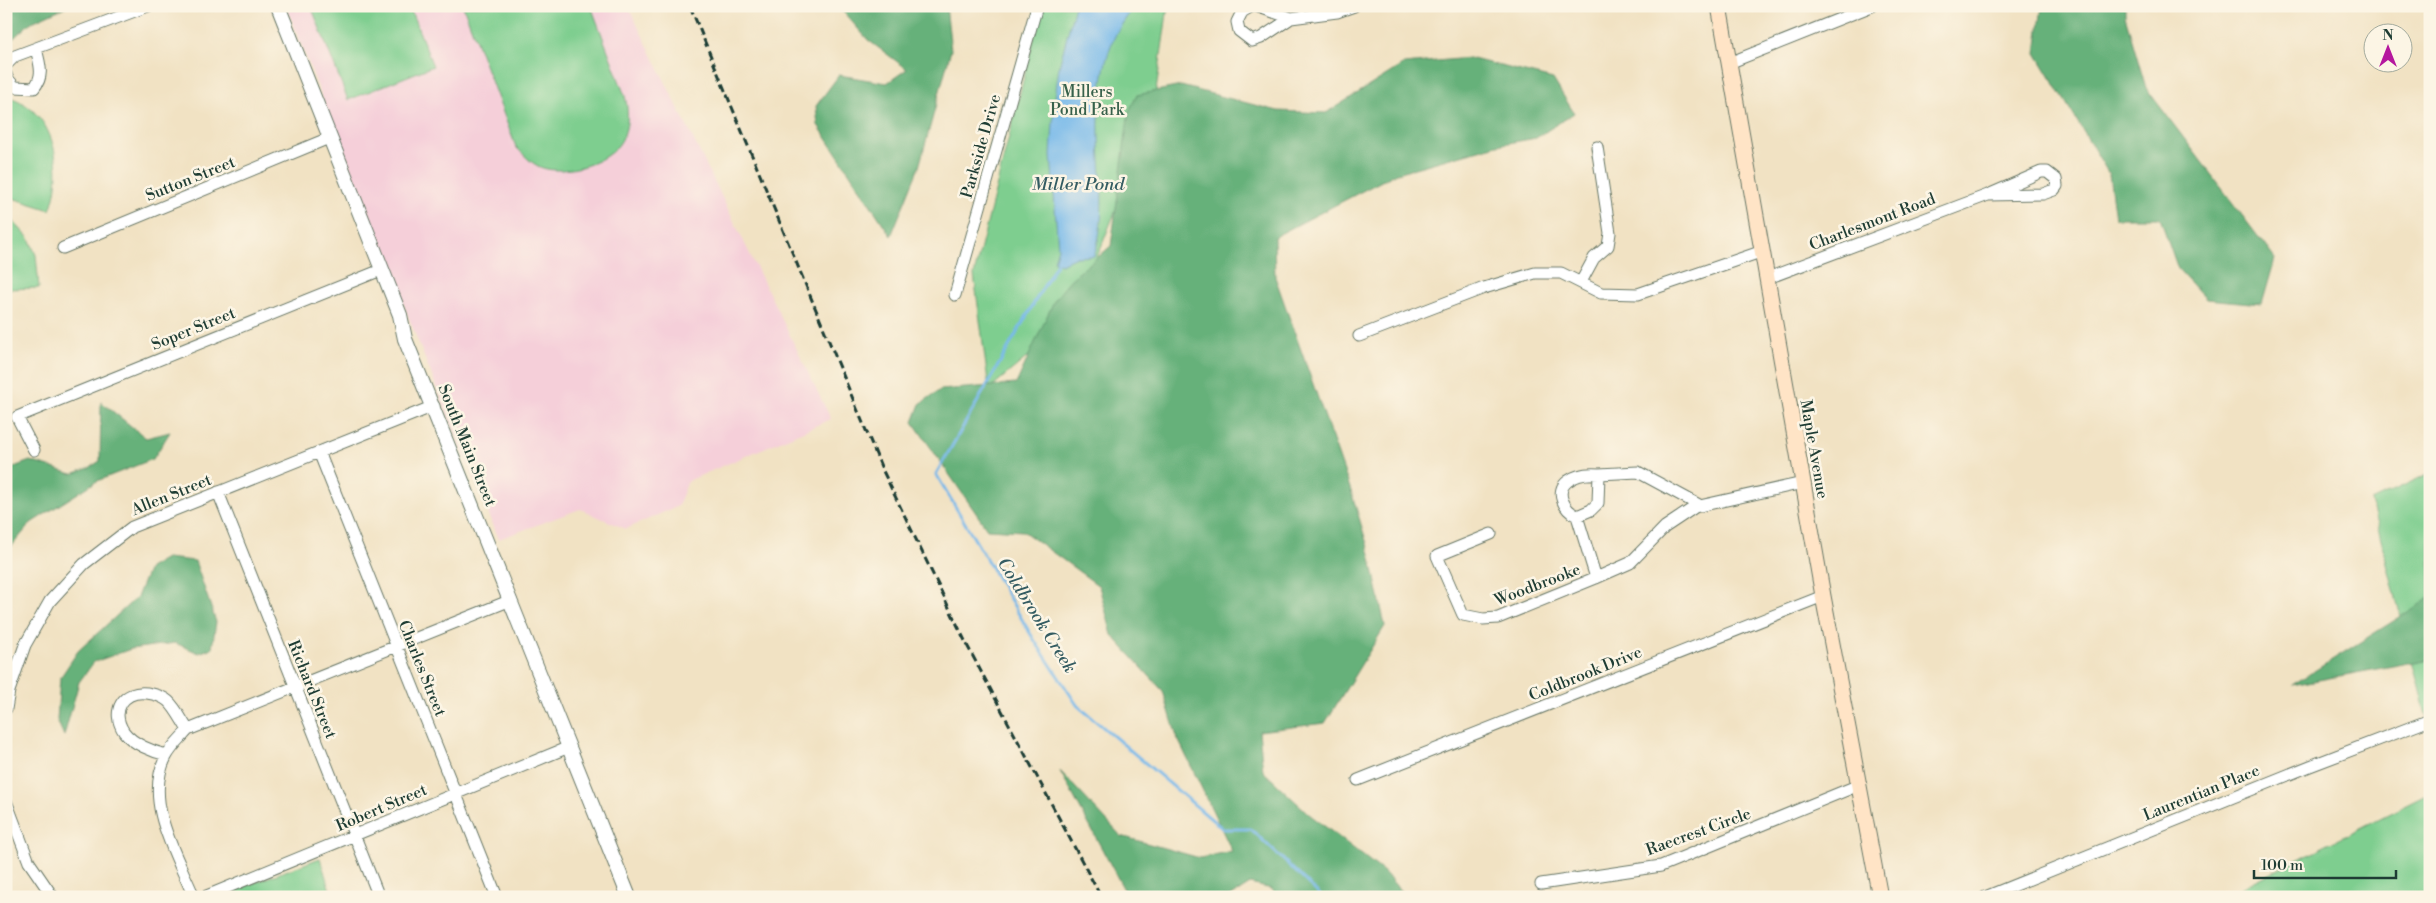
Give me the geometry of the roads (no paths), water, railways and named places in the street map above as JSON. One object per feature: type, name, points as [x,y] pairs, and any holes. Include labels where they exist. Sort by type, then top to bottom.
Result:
[{"type":"main road","name":"Maple Avenue","points":[[1719,6],[1823,596],[1880,897]]},
{"type":"street","points":[[6,65],[15,56],[148,6]]},
{"type":"street","name":"South Main Street","points":[[278,6],[400,314],[405,339],[512,600],[629,897]]},
{"type":"street","name":"Parkside Drive","points":[[955,295],[1037,6]]},
{"type":"street","points":[[1252,6],[1242,12],[1237,22],[1239,32],[1252,40],[1261,38],[1291,18],[1337,12],[1354,6]]},
{"type":"street","points":[[1256,6],[1291,18]]},
{"type":"street","points":[[1729,63],[1872,6]]},
{"type":"street","points":[[6,74],[15,88],[34,88],[42,74],[36,48]]},
{"type":"street","name":"Sutton Street","points":[[63,248],[329,138]]},
{"type":"street","points":[[1581,282],[1594,258],[1608,246],[1610,233],[1597,146]]},
{"type":"street","name":"Charlesmont Road","points":[[1768,278],[1988,195],[2041,172],[2052,174],[2056,178],[2057,186],[2054,190],[2043,194],[1988,195]]},
{"type":"street","points":[[1359,336],[1484,288],[1535,273],[1561,273],[1601,293],[1638,294],[1763,251]]},
{"type":"street","name":"Soper Street","points":[[34,450],[17,417],[381,270]]},
{"type":"street","name":"Allen Street","points":[[6,709],[9,691],[25,645],[50,601],[65,582],[132,527],[434,406]]},
{"type":"street","name":"Charles Street","points":[[319,452],[497,897]]},
{"type":"street","name":"Woodbrooke","points":[[1596,578],[1577,516],[1564,506],[1561,496],[1567,481],[1577,476],[1638,472],[1701,506]]},
{"type":"street","points":[[1577,516],[1590,510],[1598,503],[1599,474]]},
{"type":"street","name":"Woodbrooke","points":[[1491,534],[1437,556],[1463,616],[1483,619],[1498,618],[1630,563],[1665,527],[1695,507],[1803,483]]},
{"type":"street","name":"Richard Street","points":[[218,492],[379,897]]},
{"type":"street","name":"Coldbrook Drive","points":[[1358,780],[1823,596]]},
{"type":"street","points":[[194,897],[162,818],[158,791],[162,765],[167,755],[188,730],[512,600]]},
{"type":"street","points":[[167,755],[141,745],[124,732],[116,716],[118,707],[125,698],[136,692],[154,694],[168,701],[188,730]]},
{"type":"street","name":"Laurentian Place","points":[[1985,897],[2310,766],[2430,720]]},
{"type":"street","name":"Robert Street","points":[[204,897],[569,746]]},
{"type":"street","name":"Raecrest Circle","points":[[1541,884],[1661,866],[1859,785]]},
{"type":"street","points":[[6,801],[9,822],[29,862],[53,897]]},
{"type":"water","name":"Miller Pond","points":[[1075,6],[1134,6],[1119,29],[1107,57],[1104,70],[1100,97],[1099,125],[1102,212],[1094,256],[1076,257],[1061,264],[1054,261],[1058,248],[1051,155],[1059,67]]},
{"type":"waterway","name":"Coldbrook Creek","points":[[1057,263],[936,474],[1033,638],[1077,705],[1223,829],[1251,829],[1322,897]]},
{"type":"railway","points":[[690,6],[882,469],[968,647],[1101,897]]},
{"type":"park label","name":"Millers Pond Park","points":[[1087,100]]}]
